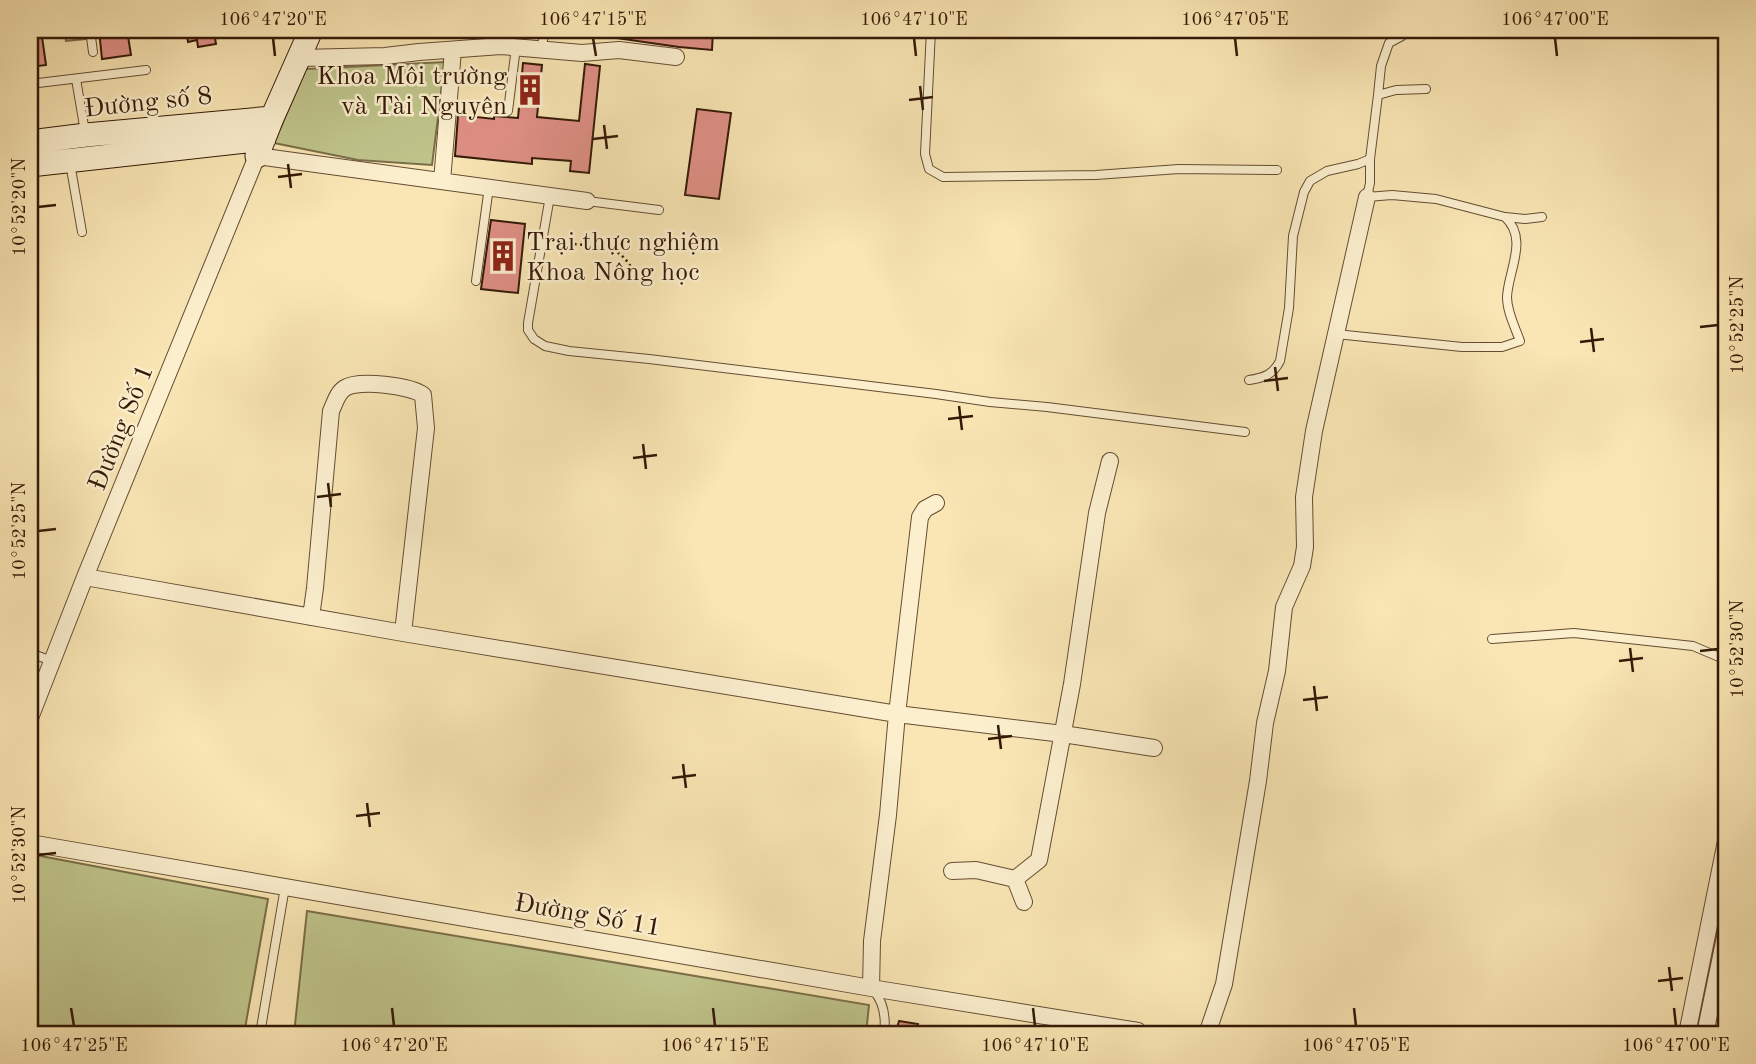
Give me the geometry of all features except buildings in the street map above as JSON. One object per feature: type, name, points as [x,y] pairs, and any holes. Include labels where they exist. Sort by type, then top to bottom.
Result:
[{"type":"street","points":[[311,30],[264,138],[442,181],[587,201]]},
{"type":"street","points":[[299,58],[385,56],[516,47],[582,53],[619,50],[677,57]]},
{"type":"street","points":[[442,181],[453,50]]},
{"type":"street","name":"Đường số 8","points":[[30,166],[82,151],[264,138]]},
{"type":"street","name":"Đường Số 1","points":[[30,718],[264,138]]},
{"type":"street","name":"Đường số 8","points":[[30,142],[82,151]]},
{"type":"street","points":[[1207,1034],[1224,984],[1265,723],[1277,671],[1284,607],[1302,566],[1304,497],[1314,431],[1367,197]]},
{"type":"street","points":[[311,617],[331,411],[337,397],[352,385],[405,388],[423,395],[426,428],[403,633]]},
{"type":"street","points":[[1015,879],[1039,860],[1072,684],[1097,513],[1110,461]]},
{"type":"street","points":[[871,988],[872,941],[919,517],[925,509],[936,503]]},
{"type":"street","points":[[85,578],[897,714],[1154,748]]},
{"type":"street","points":[[1687,1034],[1726,841]]},
{"type":"street","name":"Đường Số 11","points":[[30,842],[871,988],[1138,1031]]},
{"type":"street","points":[[952,871],[976,870],[1015,879]]},
{"type":"street","points":[[1015,879],[1024,902]]},
{"type":"street","points":[[1705,1034],[1726,932]]},
{"type":"lane","points":[[90,30],[93,52]]},
{"type":"lane","points":[[541,50],[545,30]]},
{"type":"lane","points":[[931,30],[925,154],[929,169],[943,177],[1097,175],[1179,169],[1277,170]]},
{"type":"lane","points":[[1404,30],[1402,36],[1389,43],[1381,66],[1367,197],[1392,195],[1436,199],[1505,217],[1542,217]]},
{"type":"lane","points":[[508,111],[516,47]]},
{"type":"lane","points":[[30,84],[146,70]]},
{"type":"lane","points":[[76,79],[82,151],[82,232]]},
{"type":"lane","points":[[1378,95],[1396,90],[1426,89]]},
{"type":"lane","points":[[1249,380],[1269,375],[1280,361],[1289,308],[1293,236],[1304,192],[1310,181],[1327,171],[1370,159]]},
{"type":"lane","points":[[476,281],[488,187]]},
{"type":"lane","points":[[550,195],[528,323],[530,335],[545,346],[1245,432]]},
{"type":"lane","points":[[587,201],[659,210]]},
{"type":"lane","points":[[1336,334],[1462,347],[1502,347],[1520,341],[1507,298],[1515,261],[1516,233],[1505,217]]},
{"type":"lane","points":[[1492,639],[1574,633],[1693,646],[1726,660]]},
{"type":"lane","points":[[30,653],[52,661]]},
{"type":"lane","points":[[260,1034],[285,887]]},
{"type":"lane","points":[[871,988],[879,997],[884,1014],[884,1034]]},
{"type":"path","points":[[543,239],[619,252],[635,273]]},
{"type":"green space","points":[[64,30],[84,30],[85,39],[66,41]]},
{"type":"green space","points":[[445,62],[432,165],[358,160],[274,143],[306,69]]},
{"type":"green space","points":[[30,854],[268,899],[244,1034],[30,1034]]},
{"type":"green space","points":[[307,911],[869,1005],[866,1034],[294,1034]]},
{"type":"place","name":"Khoa Môi trường và Tài Nguyên","points":[[530,90]]},
{"type":"place","name":"Trại thực nghiệm Khoa Nông học","points":[[503,256]]}]
